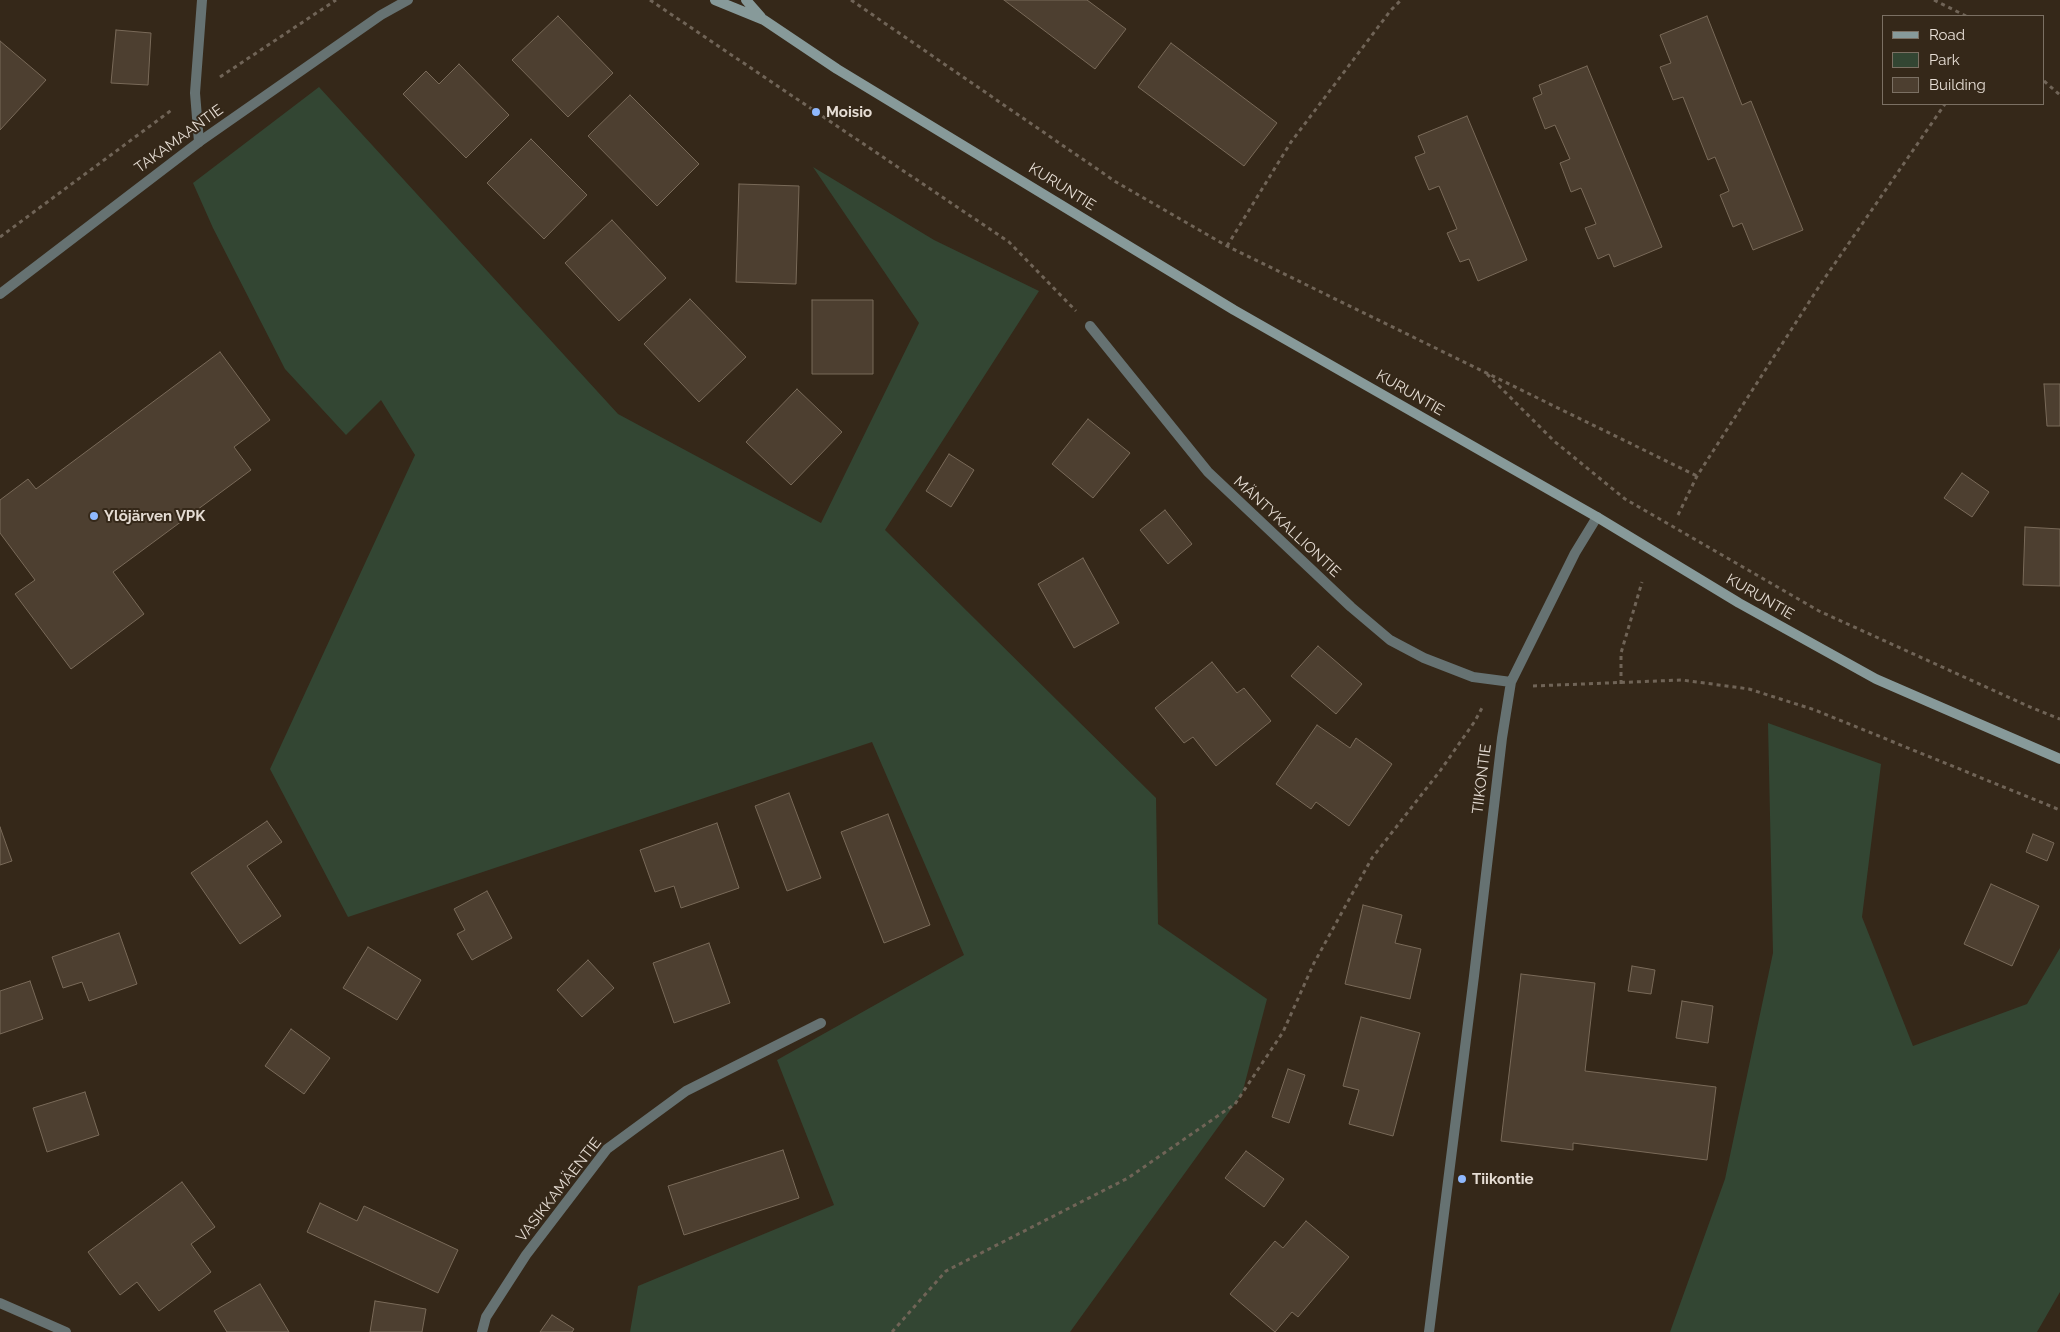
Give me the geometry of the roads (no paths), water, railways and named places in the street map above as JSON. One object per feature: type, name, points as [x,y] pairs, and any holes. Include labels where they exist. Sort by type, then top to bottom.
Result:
[{"type":"main road","name":"KURUNTIE","points":[[715,0],[764,20],[838,69],[1234,310],[1597,517],[1739,603],[1876,678],[2060,760]]},
{"type":"main road","name":"KURUNTIE","points":[[746,0],[764,20]]},
{"type":"street","points":[[199,142],[195,93],[202,0]]},
{"type":"street","name":"TAKAMAANTIE","points":[[381,15],[391,0]]},
{"type":"street","name":"TAKAMAANTIE","points":[[0,294],[199,142],[381,15],[408,0]]},
{"type":"street","name":"MÄNTYKALLIONTIE","points":[[1090,326],[1208,472],[1351,607],[1390,640],[1424,658],[1473,677],[1511,682]]},
{"type":"street","name":"TIIKONTIE","points":[[1429,1332],[1501,748],[1511,682],[1575,553],[1597,517]]},
{"type":"street","name":"VASIKKAMÄENTIE","points":[[482,1332],[486,1317],[526,1255],[607,1149],[686,1091],[821,1023]]},
{"type":"street","points":[[0,1303],[66,1332]]},
{"type":"place","name":"Moisio","points":[[816,112]]},
{"type":"place","name":"Ylöjärven VPK","points":[[94,516]]},
{"type":"place","name":"Tiikontie","points":[[1462,1179]]}]
